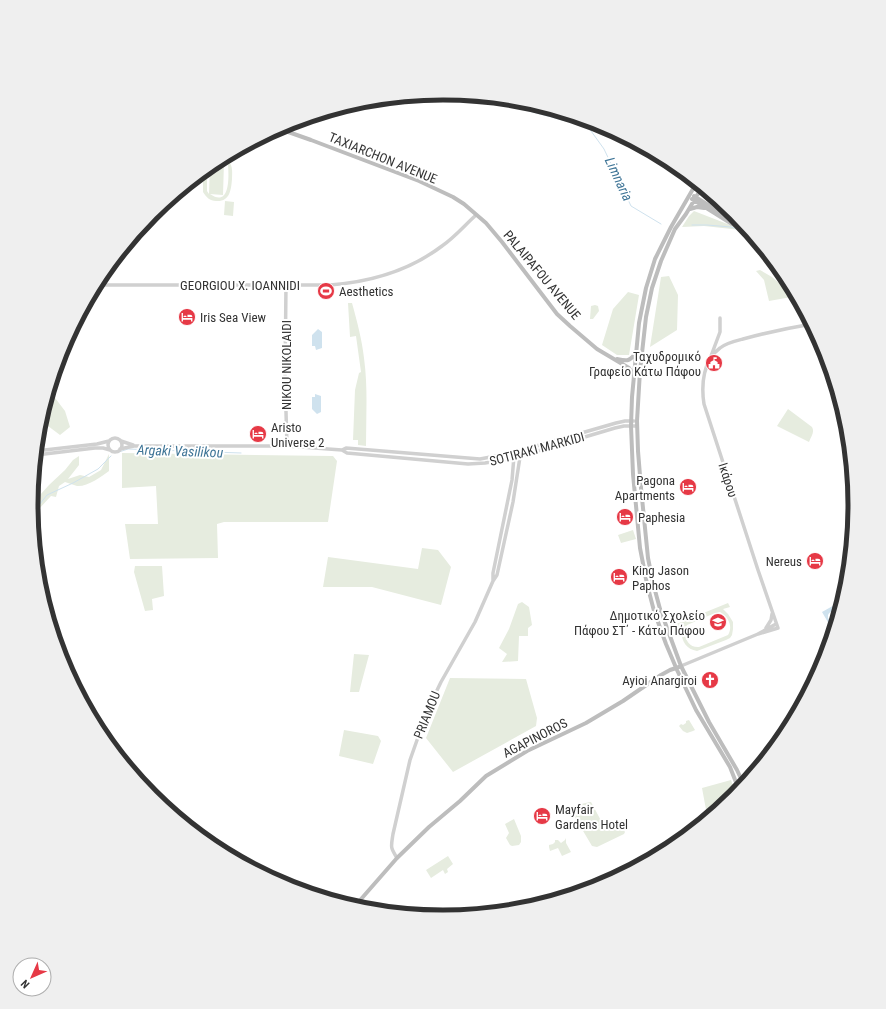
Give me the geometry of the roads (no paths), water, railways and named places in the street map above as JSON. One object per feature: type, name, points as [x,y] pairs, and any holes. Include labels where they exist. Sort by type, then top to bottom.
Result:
[{"type":"main road","name":"TAXIARCHON AVENUE","points":[[285,131],[419,181],[458,200],[476,214]]},
{"type":"main road","points":[[694,187],[671,227],[655,259],[646,288],[639,323],[631,420],[638,540],[654,611],[666,644],[741,778]]},
{"type":"main road","points":[[686,214],[699,191]]},
{"type":"main road","points":[[690,195],[729,218]]},
{"type":"main road","points":[[695,198],[708,209],[736,226]]},
{"type":"main road","points":[[708,209],[695,207],[689,210],[675,229],[661,261],[652,288],[646,318],[640,371],[637,426],[648,558],[660,610],[679,667],[696,710],[730,767],[736,783]]},
{"type":"main road","name":"PALAIPAFOU AVENUE","points":[[476,214],[486,223],[502,242],[557,314],[597,349],[629,368],[634,376]]},
{"type":"main road","points":[[614,359],[627,361],[636,353]]},
{"type":"main road","name":"AGAPINOROS","points":[[359,901],[397,858],[486,776],[527,751],[586,723],[661,676],[679,667]]},
{"type":"street","name":"GEORGIOU X. IOANNIDI","points":[[103,284],[286,285],[340,284],[364,280],[388,274],[412,264],[433,252],[456,235],[476,214]]},
{"type":"street","name":"NIKOU NIKOLAIDI","points":[[286,285],[285,378],[287,446]]},
{"type":"street","points":[[709,361],[720,332],[720,318]]},
{"type":"street","name":"Ικάρου","points":[[778,628],[704,404],[702,387],[709,361],[720,348],[767,332],[806,325]]},
{"type":"street","name":"SOTIRAKI MARKIDI","points":[[342,450],[346,448],[480,459],[513,453],[616,423],[631,420],[637,421]]},
{"type":"street","name":"SOTIRAKI MARKIDI","points":[[120,449],[134,446],[287,446],[342,450],[348,453],[468,464],[485,464],[520,457],[615,428],[637,426]]},
{"type":"street","points":[[41,450],[109,442],[115,438],[121,441],[122,445],[116,452],[103,448],[95,448],[41,454]]},
{"type":"street","name":"SOTIRAKI MARKIDI","points":[[121,441],[134,446]]},
{"type":"street","points":[[109,442],[108,446],[110,450]]},
{"type":"street","name":"PRIAMOU","points":[[397,858],[391,846],[410,760],[428,709],[441,682],[475,622],[500,568],[513,502],[520,457],[519,451]]},
{"type":"street","name":"PRIAMOU","points":[[493,581],[493,573],[513,472],[513,453]]},
{"type":"street","points":[[504,460],[510,463],[513,472]]},
{"type":"street","points":[[766,629],[771,620],[772,612]]},
{"type":"street","name":"AGAPINOROS","points":[[679,667],[758,634],[776,624]]},
{"type":"street","name":"AGAPINOROS","points":[[758,634],[778,628]]},
{"type":"water","points":[[318,329],[322,332],[322,348],[316,350],[315,346],[312,346],[312,335]]},
{"type":"water","points":[[315,394],[321,396],[321,412],[317,414],[312,409],[312,397],[315,397]]},
{"type":"water","points":[[835,605],[834,610],[828,615],[828,618],[831,621],[830,625],[822,612]]},
{"type":"waterway","name":"Limnaria","points":[[504,104],[578,123]]},
{"type":"waterway","name":"Limnaria","points":[[588,126],[604,149],[631,206],[661,224]]},
{"type":"waterway","name":"Limnaria","points":[[692,225],[731,227],[740,230]]},
{"type":"waterway","name":"Argaki Vasilikou","points":[[119,452],[128,449],[241,453]]},
{"type":"waterway","name":"Argaki Vasilikou","points":[[38,506],[47,495],[98,469],[111,456]]},
{"type":"place","name":"Aesthetics","points":[[326,291]]},
{"type":"place","name":"Iris Sea View","points":[[187,317]]},
{"type":"place","name":"Ταχυδρομικό Γραφείο Κάτω Πάφου","points":[[714,363]]},
{"type":"place","name":"Aristo Universe 2","points":[[258,434]]},
{"type":"place","name":"Pagona Apartments","points":[[688,487]]},
{"type":"place","name":"Paphesia","points":[[625,517]]},
{"type":"place","name":"Nereus","points":[[815,561]]},
{"type":"place","name":"King Jason Paphos","points":[[619,577]]},
{"type":"place","name":"Δημοτικό Σχολείο Πάφου ΣΤ΄ - Κάτω Πάφου","points":[[718,622]]},
{"type":"place","name":"Ayioi Anargiroi","points":[[710,680]]},
{"type":"place","name":"Mayfair Gardens Hotel","points":[[542,816]]}]
